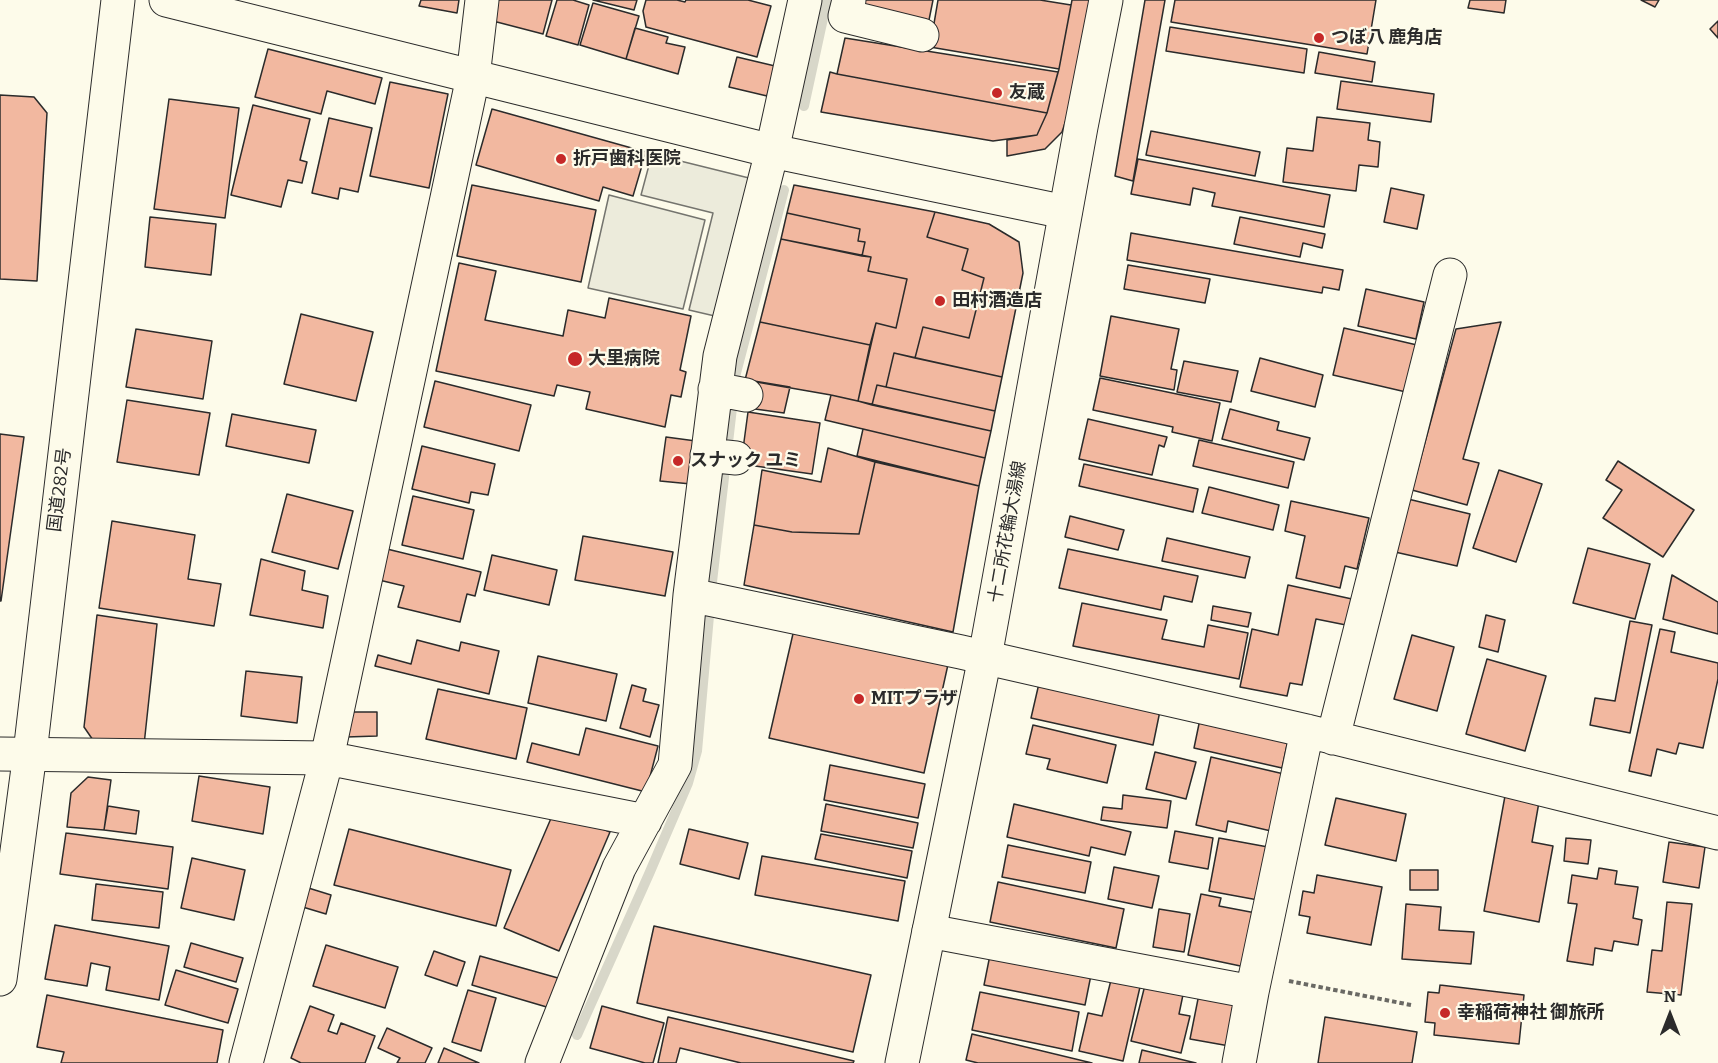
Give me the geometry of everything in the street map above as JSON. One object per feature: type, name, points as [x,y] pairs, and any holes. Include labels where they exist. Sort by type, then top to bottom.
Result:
[{"type":"main road","name":"国道282号","points":[[0,979],[15,753],[118,0]]},
{"type":"main road","points":[[166,0],[772,151],[1065,212]]},
{"type":"main road","points":[[246,1063],[327,758],[473,77],[482,0]]},
{"type":"main road","points":[[542,1063],[619,868],[675,765],[692,595],[722,456],[731,392],[720,356],[772,151],[805,0]]},
{"type":"main road","points":[[849,0],[844,16],[922,35]]},
{"type":"main road","name":"十二所花輪大湯線","points":[[902,1063],[985,657],[1065,212],[1106,0]]},
{"type":"main road","points":[[1239,1063],[1252,992],[1320,734],[1450,274]]},
{"type":"main road","points":[[692,595],[985,657],[1320,734],[1718,833]]},
{"type":"main road","points":[[15,753],[327,758],[645,821]]},
{"type":"main road","points":[[929,931],[1252,992]]},
{"type":"path","points":[[1305,984],[1411,1005]]},
{"type":"shaded area","points":[[652,154],[753,179],[719,317],[689,310],[713,213],[641,195]]},
{"type":"shaded area","points":[[609,195],[705,220],[683,309],[588,288]]},
{"type":"building","points":[[421,0],[459,0],[457,13],[419,6]]},
{"type":"building","points":[[496,0],[552,0],[543,34],[493,21]]},
{"type":"building","points":[[557,0],[573,0],[589,5],[578,45],[546,36]]},
{"type":"building","points":[[593,0],[637,0],[634,10]]},
{"type":"building","points":[[646,0],[685,2],[686,0],[748,0],[771,6],[757,57],[646,27],[643,11]]},
{"type":"building","points":[[862,0],[933,0],[929,20],[860,7]]},
{"type":"building","points":[[938,0],[1040,0],[1071,5],[1059,69],[930,47]]},
{"type":"building","points":[[1072,0],[1091,0],[1074,96],[1062,132],[1045,149],[1007,156],[1007,140],[1037,135],[1047,113],[1059,69]]},
{"type":"building","points":[[1145,0],[1165,0],[1133,181],[1115,176]]},
{"type":"building","name":"つぼ八 鹿角店","points":[[1175,0],[1376,0],[1367,54],[1171,22]]},
{"type":"building","points":[[1470,0],[1506,0],[1504,13],[1468,8]]},
{"type":"building","points":[[1641,0],[1659,0],[1655,7]]},
{"type":"building","points":[[593,3],[639,16],[626,59],[580,45]]},
{"type":"building","points":[[1718,21],[1718,38],[1710,29]]},
{"type":"building","points":[[1170,27],[1307,49],[1304,73],[1166,51]]},
{"type":"building","points":[[635,28],[668,37],[666,43],[685,47],[678,74],[626,59]]},
{"type":"building","name":"友蔵","points":[[845,38],[1058,72],[1047,113],[837,74]]},
{"type":"building","points":[[268,49],[382,78],[375,104],[327,91],[321,114],[255,97]]},
{"type":"building","points":[[1319,52],[1375,62],[1372,82],[1315,73]]},
{"type":"building","points":[[737,57],[775,66],[767,96],[729,87]]},
{"type":"building","points":[[830,72],[1047,113],[1037,135],[993,141],[821,112]]},
{"type":"building","points":[[1341,81],[1434,94],[1431,122],[1337,109]]},
{"type":"building","points":[[390,82],[448,94],[429,188],[370,176]]},
{"type":"building","points":[[0,95],[34,97],[47,113],[37,281],[0,279]]},
{"type":"building","points":[[169,99],[239,108],[225,218],[154,209]]},
{"type":"building","points":[[253,105],[310,119],[300,160],[307,162],[302,183],[288,180],[281,207],[231,195]]},
{"type":"building","name":"折戸歯科医院","points":[[492,109],[646,152],[633,196],[603,187],[599,201],[476,165]]},
{"type":"building","points":[[1317,117],[1370,123],[1368,140],[1380,142],[1378,167],[1359,165],[1356,191],[1283,182],[1287,148],[1313,151]]},
{"type":"building","points":[[329,118],[372,128],[358,192],[340,188],[338,199],[312,193]]},
{"type":"building","points":[[1151,131],[1260,152],[1255,176],[1146,155]]},
{"type":"building","points":[[1138,159],[1330,195],[1324,227],[1212,206],[1215,193],[1193,188],[1190,205],[1131,194]]},
{"type":"building","points":[[472,185],[596,210],[581,282],[457,256]]},
{"type":"building","name":"田村酒造店","points":[[794,185],[935,212],[927,237],[968,249],[962,270],[984,278],[969,338],[923,327],[915,358],[894,353],[886,387],[877,385],[872,405],[858,401],[876,323],[896,328],[907,279],[868,271],[871,257],[862,256],[865,242],[858,241],[860,229],[787,213]]},
{"type":"building","points":[[1391,188],[1424,195],[1417,229],[1384,222]]},
{"type":"building","points":[[935,212],[989,224],[1019,242],[1023,273],[1002,377],[915,358],[923,327],[969,338],[984,278],[962,270],[968,249],[927,237]]},
{"type":"building","points":[[787,213],[860,229],[858,241],[865,242],[862,256],[781,239]]},
{"type":"building","points":[[150,217],[216,224],[211,275],[145,267]]},
{"type":"building","points":[[1240,217],[1325,234],[1322,248],[1303,243],[1300,257],[1234,244]]},
{"type":"building","points":[[1131,233],[1343,270],[1339,290],[1323,287],[1322,293],[1127,260]]},
{"type":"building","points":[[781,239],[871,257],[868,271],[907,279],[896,328],[876,323],[870,345],[760,322]]},
{"type":"building","name":"大里病院","points":[[459,263],[496,271],[485,320],[563,336],[568,310],[605,318],[609,298],[691,316],[680,370],[686,372],[681,397],[671,395],[665,427],[586,409],[590,392],[557,385],[554,396],[436,371]]},
{"type":"building","points":[[1128,265],[1210,279],[1205,303],[1124,289]]},
{"type":"building","points":[[1366,289],[1424,302],[1416,339],[1358,326]]},
{"type":"building","points":[[301,314],[373,332],[356,401],[284,384]]},
{"type":"building","points":[[1111,316],[1179,329],[1171,369],[1177,370],[1174,390],[1100,376]]},
{"type":"building","points":[[760,322],[870,345],[858,401],[745,380]]},
{"type":"building","points":[[1501,322],[1463,459],[1479,463],[1467,505],[1412,490],[1456,329]]},
{"type":"building","points":[[1344,328],[1417,345],[1406,392],[1333,375]]},
{"type":"building","points":[[136,329],[212,341],[203,399],[126,387]]},
{"type":"building","points":[[894,353],[1002,377],[995,411],[886,387]]},
{"type":"building","points":[[1260,358],[1323,375],[1315,407],[1251,391]]},
{"type":"building","points":[[1184,361],[1238,371],[1231,402],[1177,392]]},
{"type":"building","points":[[1100,378],[1220,403],[1212,441],[1172,432],[1173,427],[1093,410]]},
{"type":"building","points":[[435,381],[531,405],[519,451],[424,427]]},
{"type":"building","points":[[754,381],[790,387],[784,413],[748,408]]},
{"type":"building","points":[[877,385],[995,411],[991,431],[872,405]]},
{"type":"building","points":[[831,395],[991,431],[985,458],[825,420]]},
{"type":"building","points":[[127,400],[210,413],[199,475],[117,462]]},
{"type":"building","points":[[1230,409],[1279,422],[1277,430],[1310,438],[1304,460],[1222,439]]},
{"type":"building","points":[[748,412],[820,423],[812,474],[741,464]]},
{"type":"building","points":[[232,414],[316,430],[309,463],[226,446]]},
{"type":"building","points":[[1088,419],[1167,437],[1164,447],[1159,445],[1152,475],[1079,459]]},
{"type":"building","points":[[863,429],[985,458],[979,486],[857,456]]},
{"type":"building","points":[[0,434],[24,437],[1,601],[0,601]]},
{"type":"building","name":"スナック ユミ","points":[[666,437],[696,441],[691,484],[660,481]]},
{"type":"building","points":[[1199,440],[1294,462],[1288,488],[1193,466]]},
{"type":"building","points":[[422,446],[495,464],[488,495],[471,492],[469,503],[412,489]]},
{"type":"building","points":[[828,448],[875,462],[859,534],[792,532],[754,525],[762,470],[821,482]]},
{"type":"building","points":[[1618,461],[1694,510],[1663,557],[1603,518],[1622,490],[1606,480]]},
{"type":"building","points":[[875,462],[979,486],[953,632],[744,585],[754,525],[792,532],[859,534]]},
{"type":"building","points":[[1084,464],[1198,489],[1193,512],[1079,486]]},
{"type":"building","points":[[1499,470],[1542,484],[1516,562],[1473,548]]},
{"type":"building","points":[[1209,487],[1279,505],[1273,530],[1202,513]]},
{"type":"building","points":[[287,494],[353,511],[338,569],[272,552]]},
{"type":"building","points":[[413,496],[474,510],[463,559],[402,545]]},
{"type":"building","points":[[1408,499],[1470,514],[1457,566],[1395,552]]},
{"type":"building","points":[[1291,501],[1369,518],[1357,569],[1345,566],[1340,588],[1296,578],[1305,536],[1285,531]]},
{"type":"building","points":[[1070,516],[1124,530],[1118,550],[1065,537]]},
{"type":"building","points":[[112,521],[195,535],[188,579],[221,584],[214,626],[99,608]]},
{"type":"building","points":[[583,536],[673,552],[665,596],[575,580]]},
{"type":"building","points":[[1167,538],[1250,557],[1245,578],[1162,561]]},
{"type":"building","points":[[1588,548],[1650,564],[1635,619],[1573,603]]},
{"type":"building","points":[[387,549],[481,572],[475,596],[467,594],[460,622],[398,607],[404,586],[379,580]]},
{"type":"building","points":[[1068,549],[1198,576],[1192,602],[1164,596],[1161,610],[1059,588]]},
{"type":"building","points":[[492,555],[557,570],[549,605],[484,590]]},
{"type":"building","points":[[261,559],[305,571],[302,590],[328,596],[323,628],[250,615]]},
{"type":"building","points":[[1672,575],[1718,602],[1718,634],[1663,619]]},
{"type":"building","points":[[1288,585],[1352,599],[1346,625],[1316,619],[1302,685],[1290,683],[1287,696],[1240,687],[1252,629],[1278,635]]},
{"type":"building","points":[[1082,603],[1167,620],[1162,639],[1204,647],[1208,625],[1248,633],[1239,679],[1073,646]]},
{"type":"building","points":[[1213,606],[1251,613],[1248,627],[1211,620]]},
{"type":"building","points":[[97,615],[157,624],[144,745],[95,743],[84,727]]},
{"type":"building","points":[[1486,615],[1505,620],[1498,652],[1479,647]]},
{"type":"building","points":[[1630,621],[1652,625],[1630,733],[1590,725],[1595,698],[1615,701]]},
{"type":"building","name":"MITプラザ","points":[[795,625],[949,660],[924,773],[769,738]]},
{"type":"building","points":[[1660,629],[1675,632],[1671,652],[1718,663],[1718,679],[1703,748],[1679,743],[1676,754],[1657,749],[1651,776],[1629,771]]},
{"type":"building","points":[[1412,635],[1454,647],[1437,711],[1394,699]]},
{"type":"building","points":[[417,640],[459,651],[461,642],[499,651],[489,694],[375,666],[378,655],[411,664]]},
{"type":"building","points":[[538,656],[617,674],[606,721],[528,703]]},
{"type":"building","points":[[1487,659],[1546,676],[1525,751],[1466,734]]},
{"type":"building","points":[[246,671],[302,677],[297,723],[241,716]]},
{"type":"building","points":[[1040,679],[1161,706],[1153,745],[1031,718]]},
{"type":"building","points":[[632,685],[646,689],[643,701],[659,705],[650,737],[620,728]]},
{"type":"building","points":[[438,689],[527,708],[516,759],[426,739]]},
{"type":"building","points":[[346,712],[377,712],[377,736],[346,737]]},
{"type":"building","points":[[1200,719],[1288,740],[1282,768],[1194,748]]},
{"type":"building","points":[[1033,725],[1116,745],[1107,783],[1047,769],[1050,759],[1026,754]]},
{"type":"building","points":[[586,728],[658,746],[646,792],[527,762],[532,743],[579,755]]},
{"type":"building","points":[[1155,752],[1196,762],[1186,799],[1146,789]]},
{"type":"building","points":[[1211,757],[1284,774],[1271,831],[1228,821],[1226,832],[1196,825]]},
{"type":"building","points":[[830,765],[925,784],[918,818],[824,800]]},
{"type":"building","points":[[199,776],[270,787],[263,834],[192,821]]},
{"type":"building","points":[[88,777],[111,780],[104,830],[67,827],[71,793]]},
{"type":"building","points":[[1123,795],[1171,801],[1167,828],[1101,820],[1103,807],[1122,809]]},
{"type":"building","points":[[1505,796],[1539,802],[1532,842],[1553,846],[1539,922],[1484,911]]},
{"type":"building","points":[[1336,798],[1406,814],[1396,861],[1325,845]]},
{"type":"building","points":[[826,804],[918,823],[913,848],[821,831]]},
{"type":"building","points":[[1014,804],[1131,832],[1125,855],[1091,847],[1089,856],[1007,837]]},
{"type":"building","points":[[108,806],[139,811],[136,834],[104,830]]},
{"type":"building","points":[[555,809],[610,832],[559,951],[504,928]]},
{"type":"building","points":[[349,829],[511,870],[496,926],[334,885]]},
{"type":"building","points":[[689,829],[748,843],[739,879],[680,864]]},
{"type":"building","points":[[1175,831],[1213,838],[1208,869],[1169,862]]},
{"type":"building","points":[[66,833],[173,847],[168,889],[60,874]]},
{"type":"building","points":[[821,834],[912,851],[907,878],[815,859]]},
{"type":"building","points":[[1219,838],[1268,847],[1258,900],[1209,891]]},
{"type":"building","points":[[1566,838],[1591,840],[1588,864],[1564,861]]},
{"type":"building","points":[[1669,842],[1705,847],[1699,888],[1663,882]]},
{"type":"building","points":[[1008,845],[1091,862],[1085,893],[1002,877]]},
{"type":"building","points":[[762,856],[905,881],[898,921],[755,895]]},
{"type":"building","points":[[192,858],[245,870],[234,920],[181,908]]},
{"type":"building","points":[[1114,867],[1159,876],[1152,908],[1108,899]]},
{"type":"building","points":[[1599,868],[1617,871],[1615,884],[1638,887],[1633,918],[1642,920],[1638,945],[1614,941],[1612,951],[1595,948],[1593,965],[1567,961],[1577,904],[1568,903],[1572,875],[1597,879]]},
{"type":"building","points":[[1410,870],[1438,870],[1438,890],[1410,890]]},
{"type":"building","points":[[1317,875],[1382,887],[1371,945],[1307,933],[1310,917],[1299,915],[1303,891],[1314,893]]},
{"type":"building","points":[[998,882],[1124,909],[1116,948],[990,922]]},
{"type":"building","points":[[96,884],[163,892],[159,928],[92,920]]},
{"type":"building","points":[[302,886],[331,895],[326,914],[296,905]]},
{"type":"building","points":[[1201,894],[1221,898],[1219,906],[1261,914],[1250,968],[1188,955]]},
{"type":"building","points":[[1667,902],[1692,904],[1681,995],[1647,992],[1652,950],[1662,951]]},
{"type":"building","points":[[1406,904],[1441,907],[1439,930],[1474,932],[1471,964],[1402,959]]},
{"type":"building","points":[[1159,909],[1190,914],[1184,952],[1153,947]]},
{"type":"building","points":[[55,925],[169,946],[159,1000],[106,990],[110,967],[91,963],[87,986],[45,979]]},
{"type":"building","points":[[654,926],[871,975],[853,1052],[637,1003]]},
{"type":"building","points":[[191,943],[243,958],[236,982],[184,967]]},
{"type":"building","points":[[326,945],[398,967],[385,1008],[313,986]]},
{"type":"building","points":[[991,950],[1092,970],[1085,1005],[984,985]]},
{"type":"building","points":[[434,951],[465,962],[457,986],[425,975]]},
{"type":"building","points":[[480,956],[558,978],[550,1008],[472,985]]},
{"type":"building","points":[[176,970],[238,989],[228,1023],[165,1005]]},
{"type":"building","points":[[1111,980],[1140,987],[1123,1061],[1079,1051],[1088,1013],[1102,1016]]},
{"type":"building","points":[[1146,981],[1184,990],[1179,1014],[1190,1016],[1181,1053],[1131,1041]]},
{"type":"building","points":[[1440,985],[1524,995],[1519,1044],[1434,1035],[1435,1023],[1425,1022],[1428,992],[1439,993]]},
{"type":"building","points":[[468,990],[496,998],[481,1051],[452,1042]]},
{"type":"building","points":[[980,992],[1079,1012],[1072,1051],[972,1030]]},
{"type":"building","points":[[1199,994],[1244,1003],[1235,1047],[1190,1039]]},
{"type":"building","points":[[47,995],[223,1030],[217,1063],[61,1063],[64,1052],[37,1047]]},
{"type":"building","points":[[310,1006],[334,1015],[328,1031],[337,1034],[341,1023],[375,1036],[365,1063],[301,1063],[291,1058]]},
{"type":"building","points":[[602,1006],[664,1023],[653,1063],[645,1063],[590,1048]]},
{"type":"building","points":[[668,1017],[854,1061],[853,1063],[741,1063],[680,1048],[676,1063],[658,1063]]},
{"type":"building","points":[[1325,1017],[1417,1032],[1412,1063],[1318,1063]]},
{"type":"building","points":[[387,1028],[432,1048],[425,1063],[397,1063],[400,1058],[378,1048]]},
{"type":"building","points":[[972,1034],[1092,1063],[978,1063],[966,1060]]},
{"type":"building","points":[[444,1048],[479,1063],[438,1063]]},
{"type":"building","points":[[1142,1050],[1196,1063],[1139,1063]]},
{"type":"waterway","points":[[804,106],[827,0]]},
{"type":"waterway","points":[[577,1035],[688,783],[697,751],[712,582],[736,373],[784,190]]},
{"type":"place","name":"つぼ八 鹿角店","points":[[1319,38]]},
{"type":"place","name":"友蔵","points":[[997,93]]},
{"type":"place","name":"折戸歯科医院","points":[[561,159]]},
{"type":"place","name":"田村酒造店","points":[[940,301]]},
{"type":"place","name":"大里病院","points":[[575,359]]},
{"type":"place","name":"スナック ユミ","points":[[678,461]]},
{"type":"place","name":"MITプラザ","points":[[859,699]]},
{"type":"place","name":"幸稲荷神社 御旅所","points":[[1445,1013]]}]
